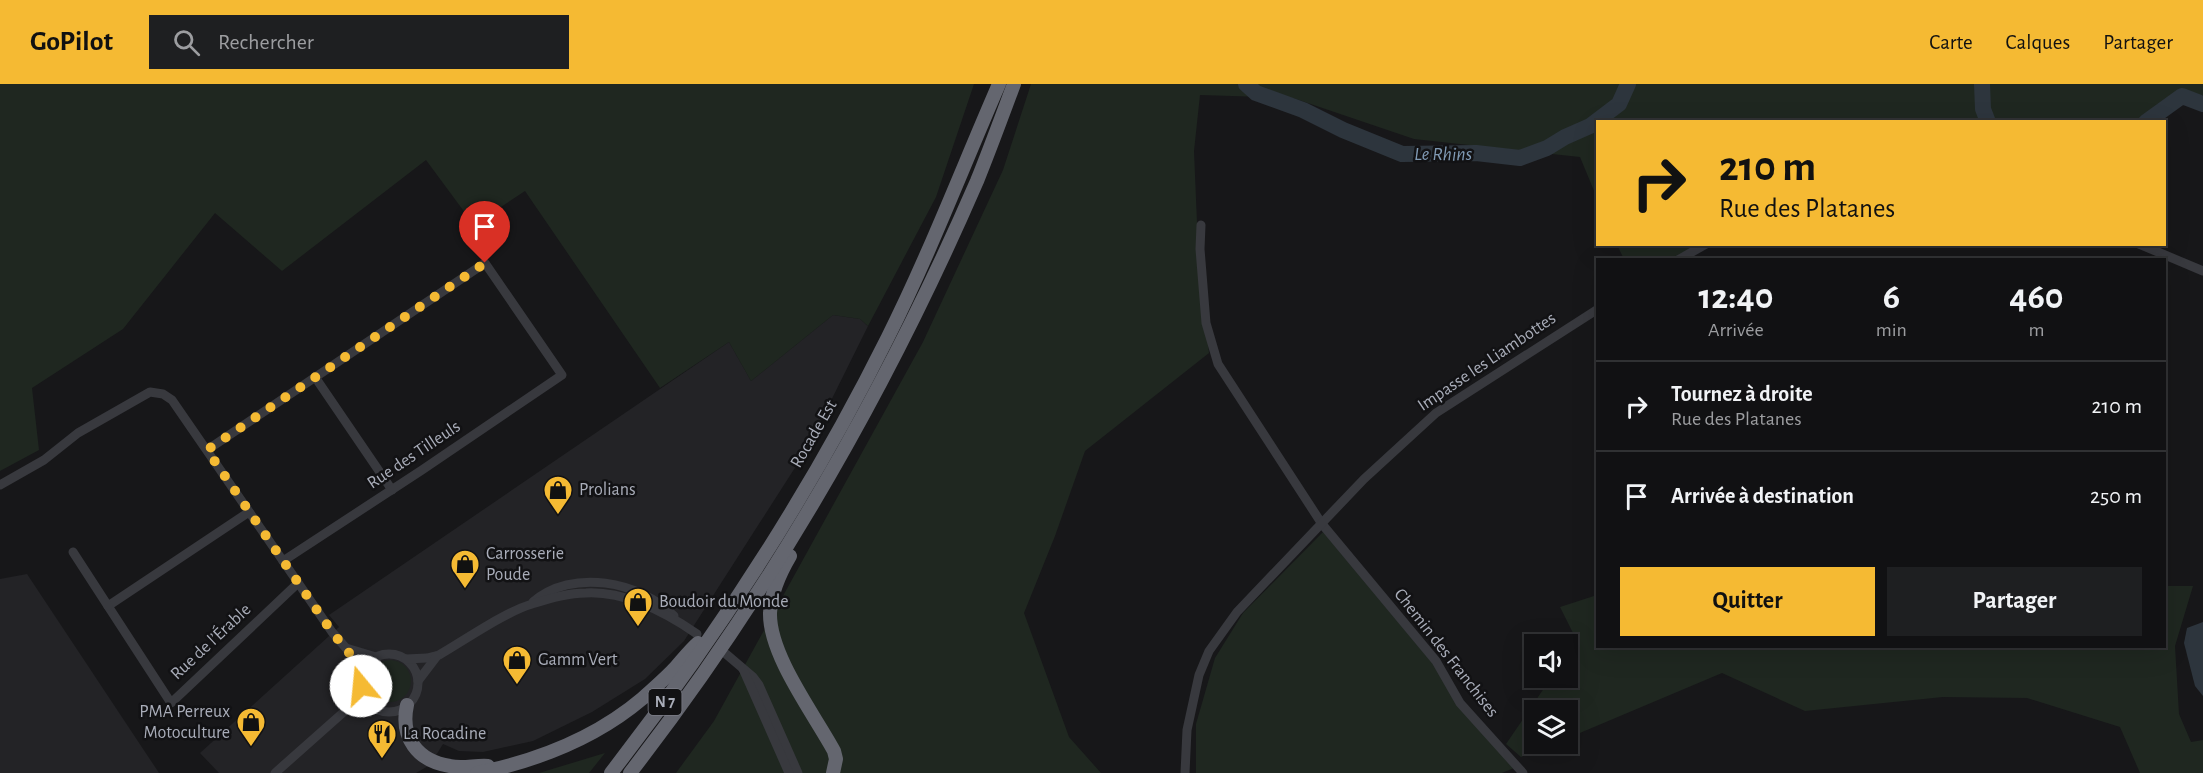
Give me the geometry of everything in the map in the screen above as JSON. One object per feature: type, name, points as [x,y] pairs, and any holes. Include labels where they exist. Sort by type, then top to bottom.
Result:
[{"type":"highway","name":"Rocade Est","points":[[611,773],[676,687],[716,629],[831,442],[887,338],[926,257],[999,84]]},
{"type":"highway","name":"Rocade Est","points":[[630,773],[731,633],[821,489],[900,345],[977,180],[1014,84]]},
{"type":"highway","points":[[821,489],[819,506],[782,570],[772,598],[770,612],[773,636],[780,654],[834,751],[836,759],[832,773]]},
{"type":"highway","points":[[477,773],[545,754],[577,741],[621,715],[657,685],[694,646],[716,629]]},
{"type":"highway","points":[[407,705],[405,723],[408,739],[429,759],[449,766],[486,765],[498,769]]},
{"type":"street","name":"Chemin des Franchises","points":[[1201,225],[1200,249],[1206,322],[1218,364],[1322,524],[1436,661],[1460,703],[1523,773]]},
{"type":"street","points":[[1682,258],[1702,246]]},
{"type":"street","points":[[2144,246],[2203,271]]},
{"type":"street","name":"Rue des Tilleuls","points":[[283,561],[562,375],[485,263],[315,377]]},
{"type":"street","name":"Impasse les Liambottes","points":[[1185,773],[1187,730],[1199,675],[1209,651],[1237,612],[1372,471],[1436,413],[1596,310]]},
{"type":"street","points":[[207,450],[315,377],[392,490]]},
{"type":"street","points":[[0,485],[44,460],[78,433],[150,393],[163,394],[172,400],[332,632],[346,648],[362,675]]},
{"type":"street","points":[[73,552],[108,606],[249,512]]},
{"type":"street","name":"Rue de l’Érable","points":[[108,606],[171,703],[298,583]]},
{"type":"street","points":[[346,648],[376,657],[391,654],[406,659],[439,655],[531,604],[548,592],[571,584],[586,583],[626,587],[647,596],[666,608],[697,634]]},
{"type":"street","points":[[726,654],[759,685],[798,773]]},
{"type":"street","points":[[418,681],[439,655]]},
{"type":"street","points":[[376,657],[362,675],[361,686],[364,697],[371,705],[389,711],[407,705],[416,694],[418,681],[415,669],[406,659]]},
{"type":"street","points":[[743,669],[789,773]]},
{"type":"street","points":[[275,773],[346,710],[361,686]]},
{"type":"street","points":[[346,710],[371,705]]},
{"type":"shaded area","points":[[0,84],[974,84],[936,197],[868,326],[860,319],[833,315],[751,381],[729,342],[660,388],[525,191],[474,225],[426,160],[282,271],[215,213],[123,329],[32,388],[39,450],[0,471]]},
{"type":"shaded area","points":[[1031,84],[2203,84],[2203,95],[2191,98],[2147,120],[1596,120],[1596,196],[1580,157],[1414,139],[1293,98],[1200,95],[1194,151],[1198,247],[1209,353],[1085,451],[1055,536],[1024,613],[1069,737],[1101,773],[676,773],[714,721],[923,342],[1003,170]]},
{"type":"shaded area","points":[[1618,246],[1697,246],[1674,258],[1624,258]]},
{"type":"shaded area","points":[[833,315],[860,319],[868,326],[807,449],[684,641],[645,679],[592,712],[533,741],[483,752],[459,751],[443,744],[430,765],[416,773],[219,773],[200,753],[339,627],[329,615],[729,342],[751,381]]},
{"type":"shaded area","points":[[1323,532],[1434,665],[1514,768],[1502,773],[1196,773],[1196,724],[1215,658],[1243,613]]},
{"type":"shaded area","points":[[27,574],[159,773],[0,773],[0,579]]},
{"type":"shaded area","points":[[2166,586],[2193,586],[2175,646],[2179,714],[2191,742],[2203,740],[2203,773],[2140,773],[2120,727],[2027,698],[1943,697],[1805,711],[1722,673],[1578,734],[1578,700],[1536,700],[1544,688],[1578,688],[1578,634],[1574,634],[1560,607],[1596,595],[1596,648],[2166,648]]},
{"type":"shaded area","points":[[2203,622],[2203,696],[2195,686],[2184,643],[2187,628]]},
{"type":"shaded area","points":[[390,660],[398,661],[405,666],[410,673],[410,689],[405,696],[398,701],[390,702],[382,701],[375,696],[370,689],[369,681],[370,673],[375,666],[382,661]]},
{"type":"shaded area","points":[[1524,718],[1524,754],[1528,754],[1521,757],[1506,744]]},
{"type":"shaded area","points":[[605,753],[589,773],[539,773]]},
{"type":"waterway","name":"Le Rhins","points":[[1246,84],[1256,93],[1303,110],[1343,130],[1402,154],[1476,153],[1520,158],[1547,148],[1596,121]]},
{"type":"waterway","name":"Le Rhins","points":[[1598,120],[1619,104],[1628,84]]},
{"type":"waterway","name":"Le Rhins","points":[[1982,84],[1983,109],[1987,120]]},
{"type":"waterway","name":"Le Rhins","points":[[2149,120],[2182,96],[2203,104]]},
{"type":"place","name":"Prolians","points":[[558,516]]},
{"type":"place","name":"Carrosserie Poude","points":[[465,590]]},
{"type":"place","name":"Boudoir du Monde","points":[[638,628]]},
{"type":"place","name":"Gamm Vert","points":[[517,686]]},
{"type":"place","name":"PMA Perreux Motoculture","points":[[251,748]]},
{"type":"place","name":"La Rocadine","points":[[382,760]]},
{"type":"route","points":[[361,686],[362,675],[346,648],[332,632],[207,450],[485,263]]}]
